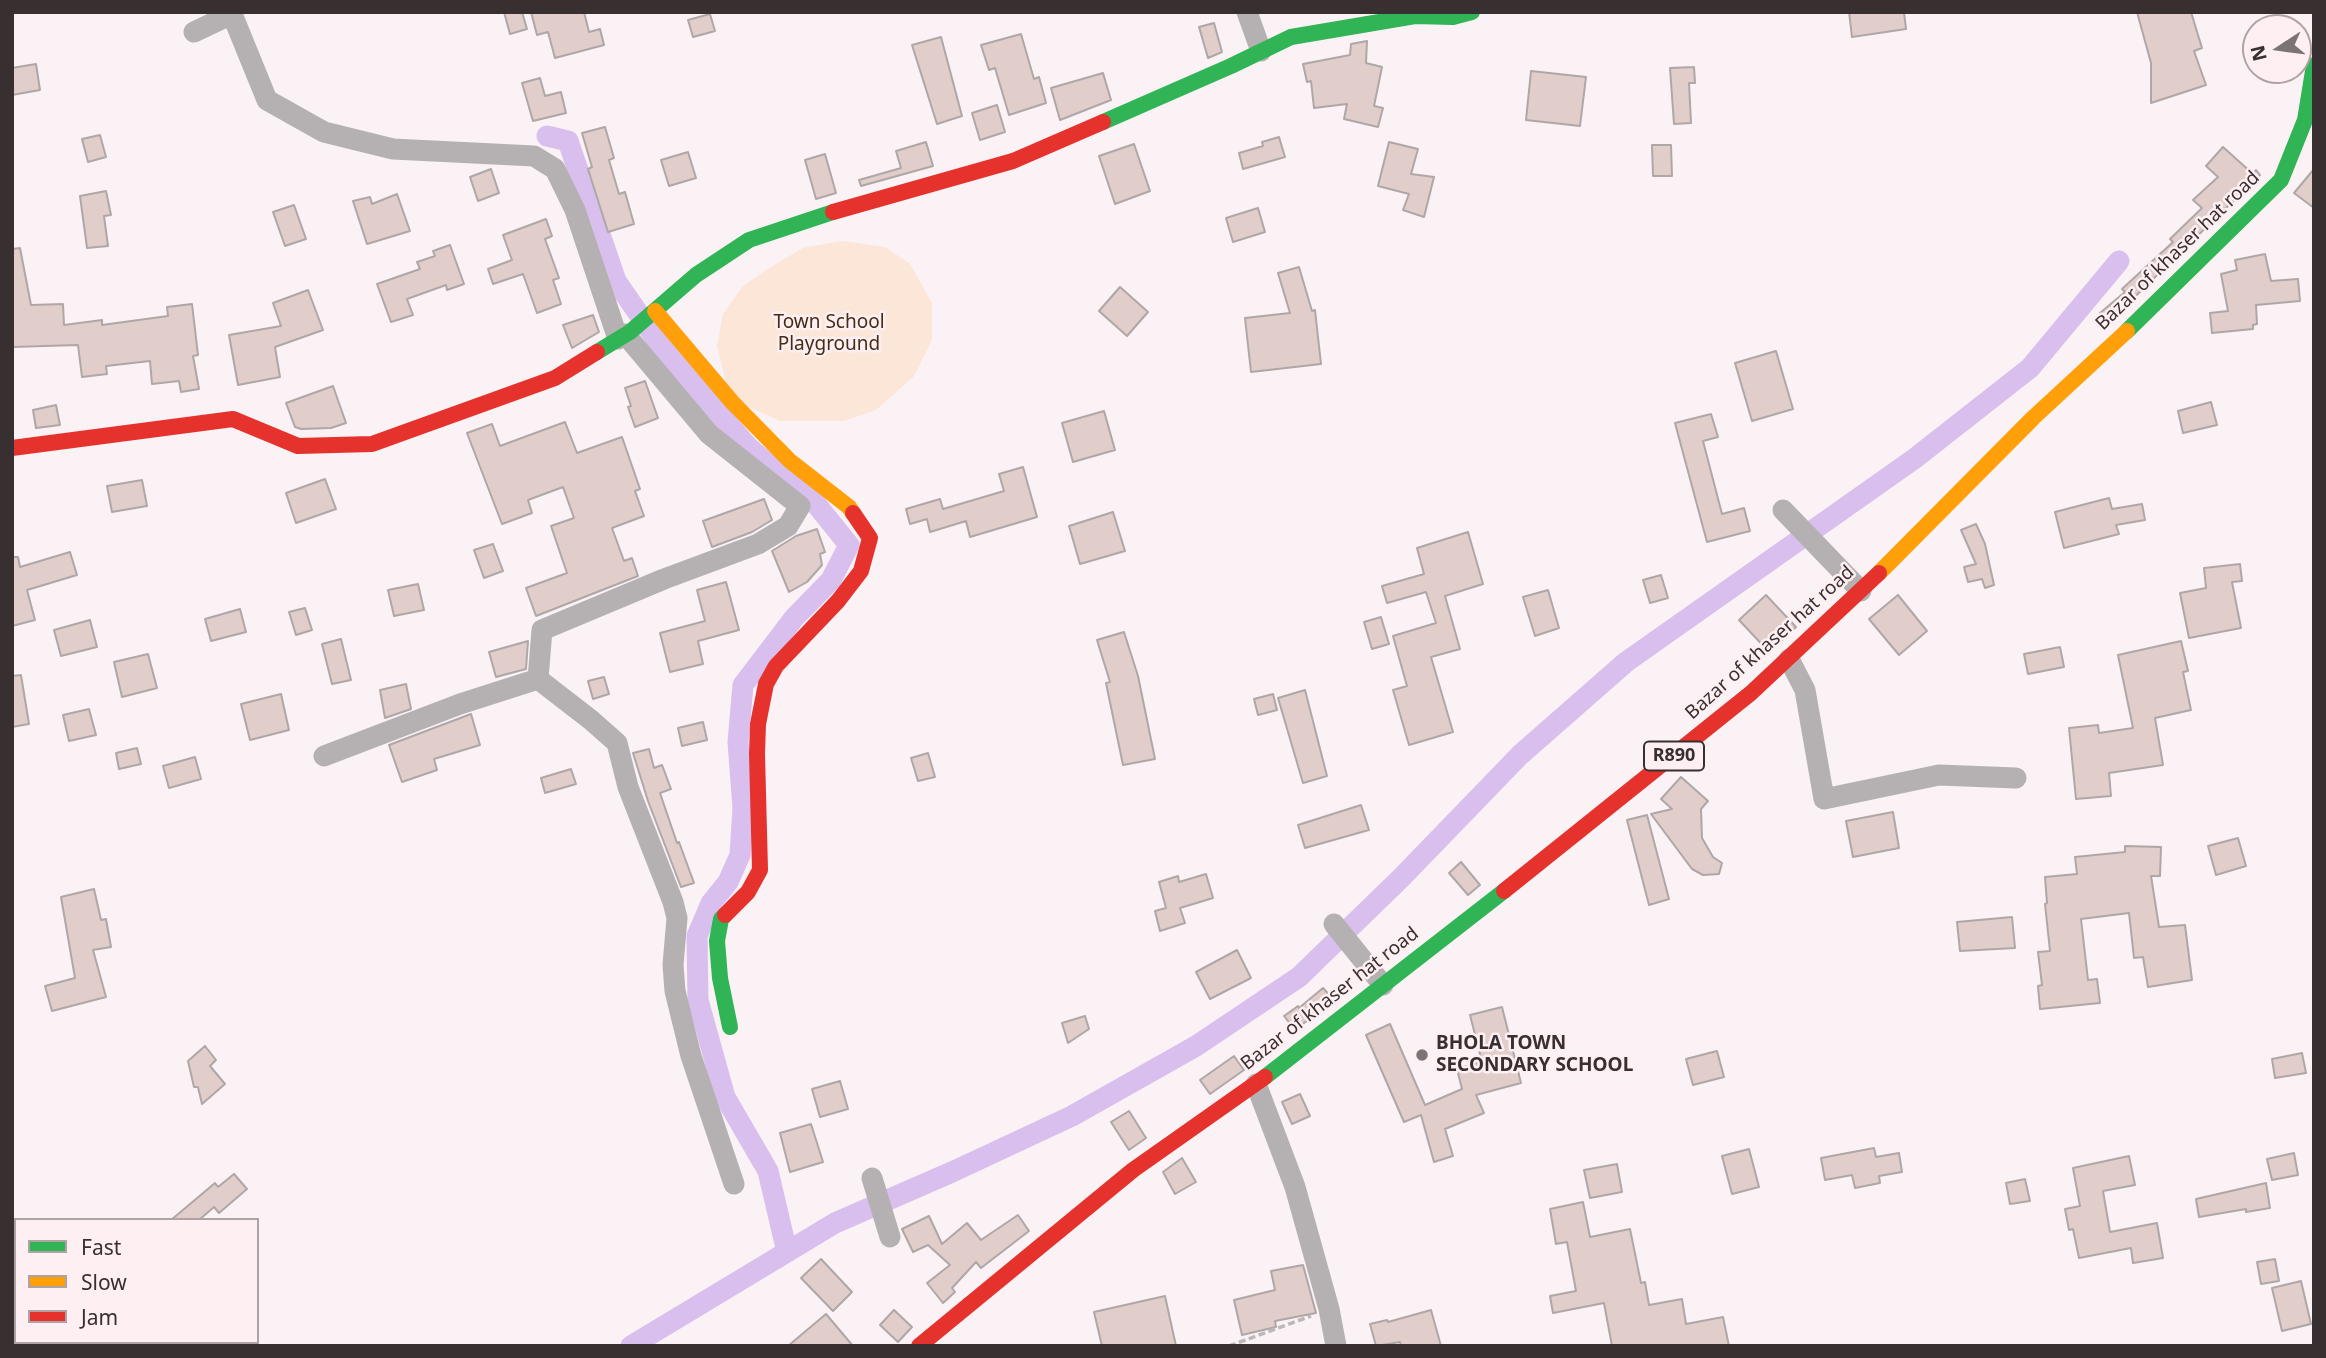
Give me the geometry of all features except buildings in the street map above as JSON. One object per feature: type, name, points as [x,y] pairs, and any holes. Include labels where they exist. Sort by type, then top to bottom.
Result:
[{"type":"street","points":[[1247,12],[1261,51]]},
{"type":"street","points":[[12,448],[233,419],[298,446],[372,444],[555,378],[624,335],[696,275],[749,240],[842,209],[1013,161],[1291,37],[1359,23],[1415,16],[1453,18],[1472,12]]},
{"type":"street","points":[[194,32],[233,13],[267,100],[324,132],[393,149],[534,156],[555,169],[575,210],[624,335],[709,434],[800,506],[788,526],[758,544],[664,579],[542,630],[538,679]]},
{"type":"street","name":"Bazar of khaser hat road","points":[[919,1346],[1133,1170],[1256,1084],[1751,694],[1861,591],[2034,417],[2170,290],[2281,180],[2305,120],[2314,65]]},
{"type":"street","points":[[657,309],[732,401],[790,461],[849,507],[870,538],[861,571],[838,601],[776,666],[766,684],[758,724],[757,754],[760,870],[748,892],[721,919],[716,941],[730,1027]]},
{"type":"street","points":[[1783,510],[1861,591]]},
{"type":"street","points":[[1789,659],[1805,690],[1824,799],[1939,775],[2017,778]]},
{"type":"street","points":[[324,756],[460,704],[538,679]]},
{"type":"street","points":[[538,679],[617,743],[628,787],[673,902],[677,918],[673,965],[675,991],[691,1056],[734,1184]]},
{"type":"street","points":[[1334,924],[1383,985]]},
{"type":"street","points":[[1256,1084],[1295,1187],[1329,1309],[1336,1346]]},
{"type":"street","points":[[872,1178],[890,1237]]},
{"type":"path","points":[[1229,1346],[1329,1309]]},
{"type":"green space","name":"Town School Playground","points":[[842,241],[885,247],[910,264],[932,303],[932,340],[914,376],[876,410],[844,421],[780,421],[745,405],[726,383],[717,346],[723,314],[742,287],[766,270],[803,248]]},
{"type":"waterway","points":[[547,136],[568,141],[616,281],[663,349],[748,447],[816,504],[849,545],[831,580],[794,618],[743,685],[738,742],[743,808],[740,855],[728,882],[711,903],[697,936],[698,1000],[725,1097],[768,1171],[787,1252]]},
{"type":"waterway","points":[[631,1346],[835,1223],[1072,1116],[1196,1046],[1299,977],[1401,878],[1520,755],[1626,662],[1914,459],[2030,368],[2119,261]]},
{"type":"traffic: fast","points":[[1103,122],[1291,37],[1415,16],[1453,17],[1472,12]]},
{"type":"traffic: fast","points":[[2127,331],[2281,180],[2305,120],[2314,65]]},
{"type":"traffic: fast","points":[[597,352],[630,332],[696,275],[749,240],[833,212]]},
{"type":"traffic: fast","points":[[1265,1077],[1504,891]]},
{"type":"traffic: fast","points":[[725,915],[721,919],[717,941],[720,978],[730,1027]]},
{"type":"traffic: slow","points":[[655,311],[732,402],[790,461],[853,513]]},
{"type":"traffic: slow","points":[[1879,573],[2034,417],[2127,331]]},
{"type":"traffic: jam","points":[[833,212],[1013,161],[1103,122]]},
{"type":"traffic: jam","points":[[12,448],[233,419],[298,446],[372,444],[555,378],[597,352]]},
{"type":"traffic: jam","points":[[725,915],[748,892],[760,870],[757,754],[758,724],[766,684],[776,666],[838,601],[861,571],[870,538],[853,513]]},
{"type":"traffic: jam","points":[[1504,891],[1751,693],[1879,573]]},
{"type":"traffic: jam","points":[[919,1346],[1133,1170],[1265,1077]]},
{"type":"place","name":"BHOLA TOWN SECONDARY SCHOOL","points":[[1422,1055]]}]
